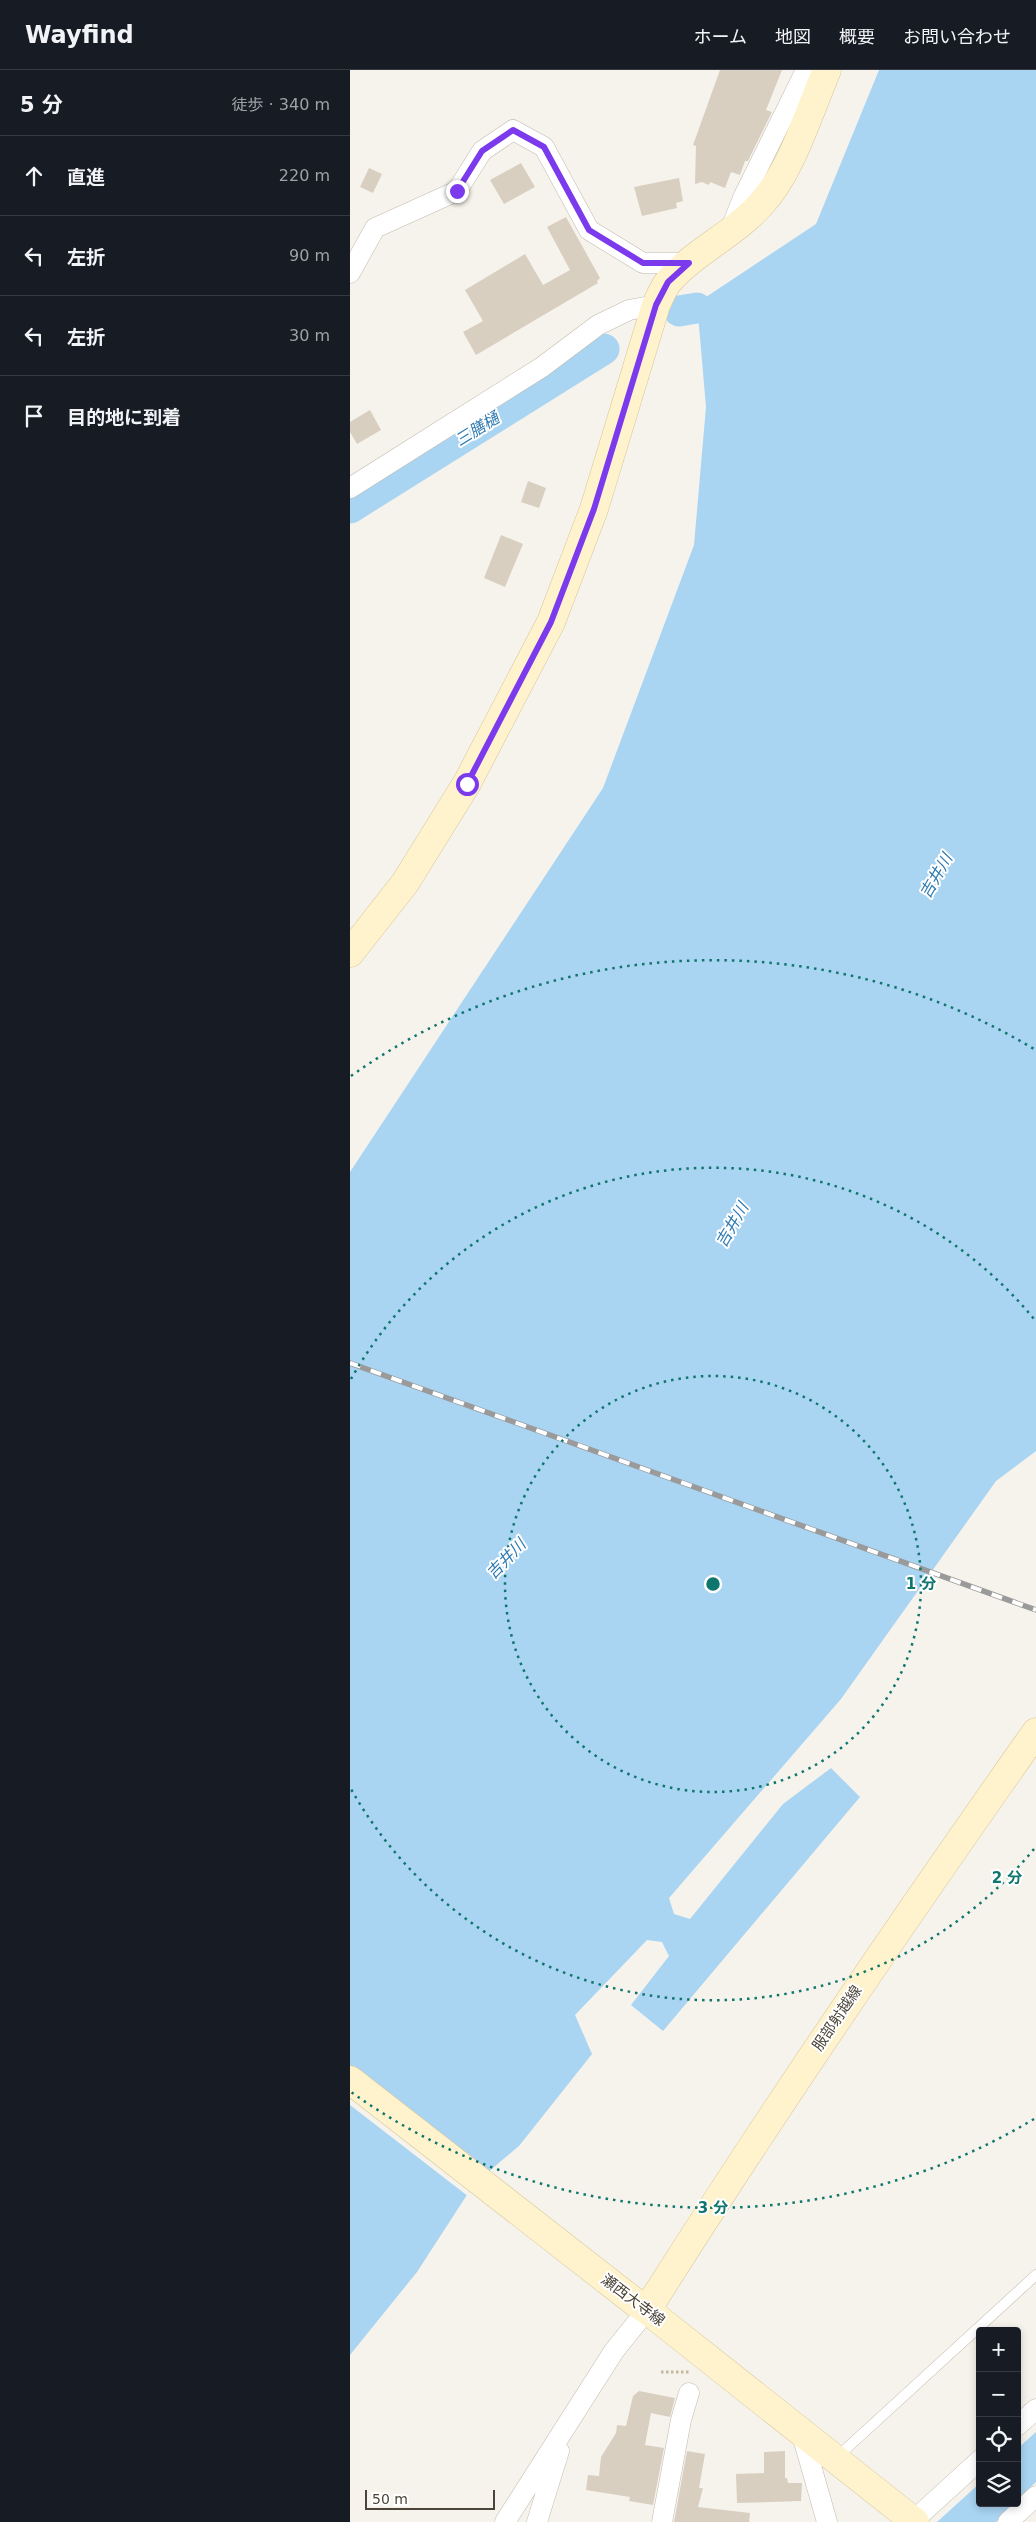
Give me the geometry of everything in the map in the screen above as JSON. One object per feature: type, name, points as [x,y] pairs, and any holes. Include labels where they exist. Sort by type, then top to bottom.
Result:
[{"type":"main road","points":[[350,953],[406,883],[467,784],[551,622],[594,509],[656,305],[668,282],[689,263],[746,220],[764,202],[786,165],[827,70]]},
{"type":"main road","name":"服部射越線","points":[[641,2306],[734,2172],[889,1941],[1036,1732]]},
{"type":"main road","name":"瀬西大寺線","points":[[350,2080],[914,2521]]},
{"type":"street","points":[[729,233],[743,198],[806,70]]},
{"type":"street","points":[[350,273],[376,228],[457,191],[482,151],[513,130],[544,147],[589,230],[643,263],[689,263]]},
{"type":"street","points":[[350,486],[542,367],[598,325],[629,310],[656,305]]},
{"type":"street","points":[[505,2522],[641,2306]]},
{"type":"street","points":[[662,2522],[681,2420],[689,2393]]},
{"type":"street","points":[[1021,2422],[1036,2409]]},
{"type":"street","points":[[537,2522],[566,2425]]},
{"type":"street","points":[[801,2432],[827,2522]]},
{"type":"street","points":[[914,2521],[978,2462]]},
{"type":"street","points":[[1008,2522],[1036,2496]]},
{"type":"lane","points":[[836,2459],[1036,2275]]},
{"type":"path","points":[[661,2372],[690,2372]]},
{"type":"water","name":"吉井川","points":[[879,70],[1036,70],[1036,1451],[996,1481],[841,1699],[669,1898],[674,1914],[690,1919],[783,1804],[831,1768],[860,1797],[663,2031],[631,2005],[669,1956],[662,1942],[647,1940],[575,2015],[592,2054],[519,2146],[474,2184],[417,2272],[350,2355],[350,1172],[603,788],[694,545],[706,407],[697,303],[816,224]]},
{"type":"water","points":[[1036,2432],[1036,2482],[1021,2496],[1021,2462],[1021,2445]]},
{"type":"water","points":[[976,2487],[976,2507],[1010,2507],[996,2522],[937,2522]]},
{"type":"pier","points":[[350,2068],[476,2186],[469,2197],[350,2105]]},
{"type":"building","points":[[720,70],[782,70],[766,110],[772,112],[748,161],[745,161],[740,175],[731,172],[725,188],[710,182],[709,185],[702,182],[695,184],[696,146],[693,145]]},
{"type":"building","points":[[521,163],[535,187],[504,204],[490,180]]},
{"type":"building","points":[[369,168],[382,174],[373,193],[360,187]]},
{"type":"building","points":[[679,178],[683,201],[676,203],[677,208],[642,216],[634,187]]},
{"type":"building","points":[[566,217],[600,278],[597,281],[598,283],[476,355],[463,332],[483,321],[465,290],[525,254],[543,285],[570,270],[547,227]]},
{"type":"building","points":[[370,410],[381,430],[357,444],[350,432],[350,422]]},
{"type":"building","points":[[528,481],[546,488],[539,508],[521,502]]},
{"type":"building","points":[[501,535],[523,544],[505,587],[484,578]]},
{"type":"building","points":[[639,2391],[675,2398],[670,2417],[651,2413],[645,2445],[664,2448],[653,2505],[629,2501],[630,2497],[586,2490],[588,2475],[599,2476],[601,2457],[616,2433],[617,2425],[626,2426],[633,2396]]},
{"type":"building","points":[[687,2451],[705,2454],[699,2488],[703,2488],[698,2507],[750,2513],[749,2522],[674,2522]]},
{"type":"building","points":[[785,2451],[785,2478],[787,2478],[788,2483],[802,2483],[801,2501],[737,2503],[736,2474],[764,2473],[764,2452]]},
{"type":"waterway","name":"三膳樋","points":[[679,311],[697,308]]},
{"type":"waterway","name":"三膳樋","points":[[350,508],[604,349]]},
{"type":"railway","points":[[350,1363],[1036,1610]]},
{"type":"route","points":[[457,191],[482,151],[513,130],[544,147],[589,230],[643,263],[689,263],[668,282],[656,305],[594,509],[551,622],[467,784]]}]
